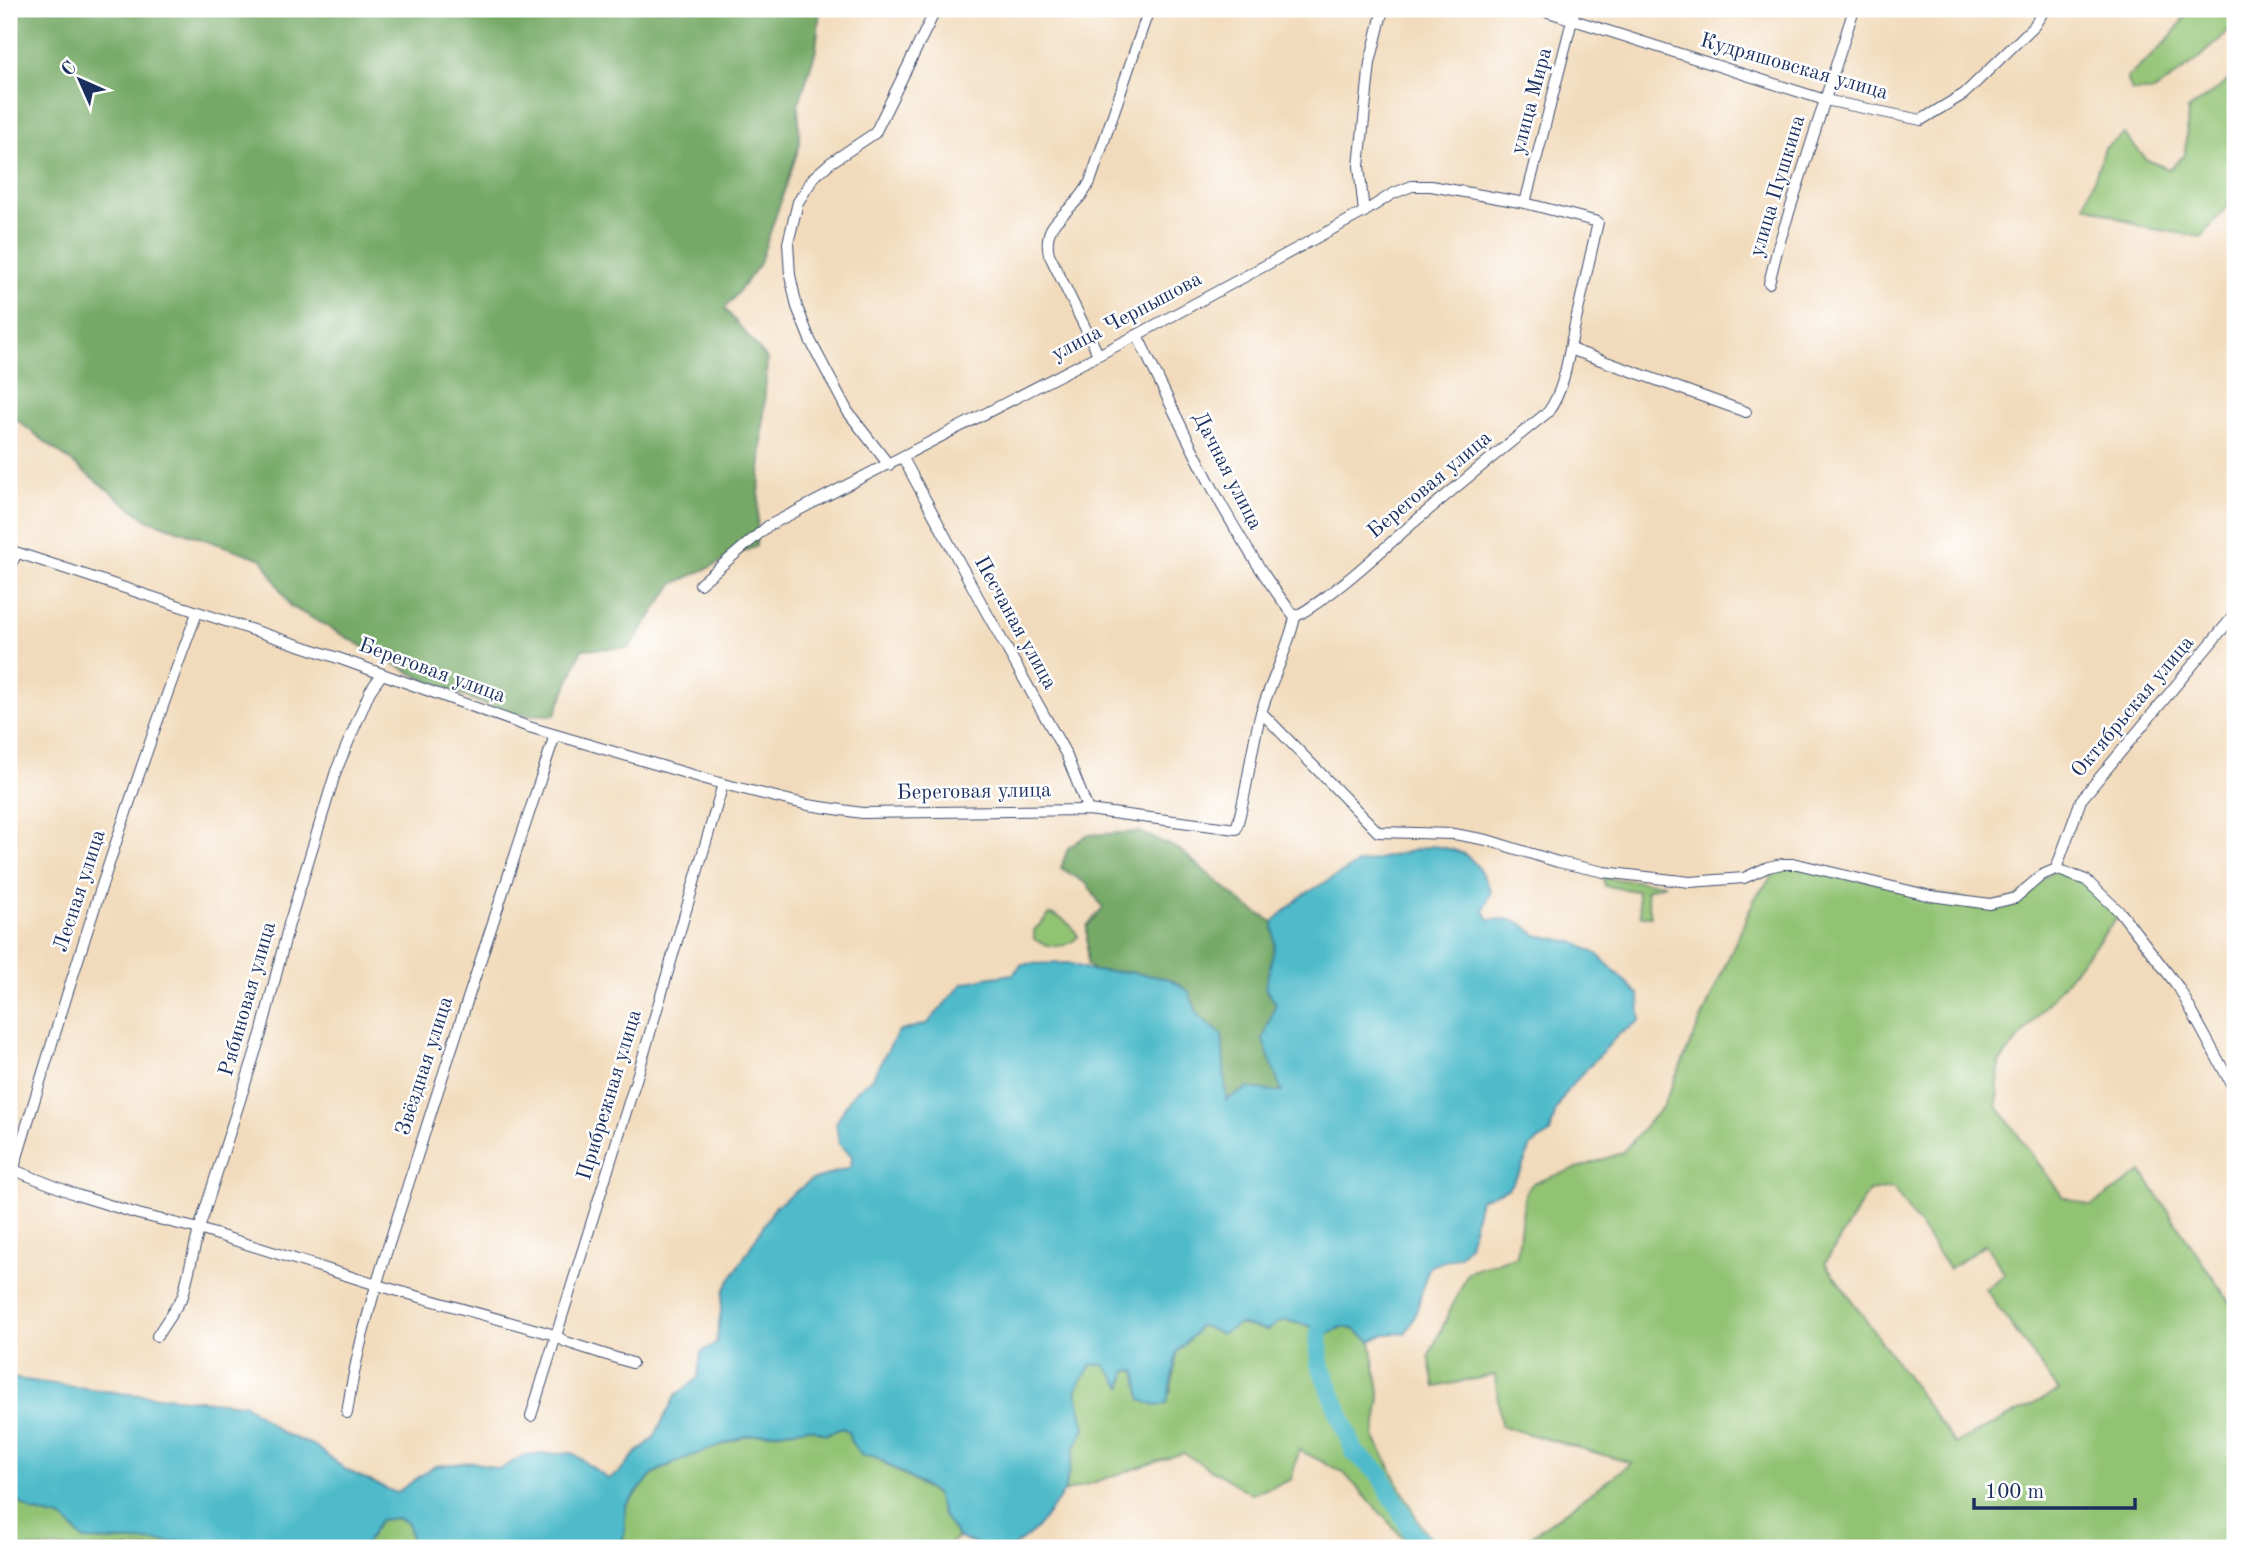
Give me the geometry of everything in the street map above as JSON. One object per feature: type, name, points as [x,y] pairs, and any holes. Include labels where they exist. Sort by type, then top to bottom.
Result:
[{"type":"street","points":[[889,465],[848,412],[810,340],[797,307],[790,275],[788,243],[798,202],[814,177],[875,133],[936,9]]},
{"type":"street","points":[[1098,354],[1049,254],[1048,233],[1090,182],[1149,9]]},
{"type":"street","points":[[1364,212],[1359,166],[1370,63],[1382,9]]},
{"type":"street","name":"Кудряшовская улица","points":[[1539,9],[1573,14],[1825,100],[1921,120],[1964,94],[2034,26],[2045,9]]},
{"type":"street","name":"улица Пушкина","points":[[1769,283],[1854,9]]},
{"type":"street","name":"улица Мира","points":[[1525,203],[1573,14]]},
{"type":"street","name":"улица Чернышова","points":[[700,584],[768,526],[904,458],[1137,335],[1364,212],[1392,194],[1412,186],[1431,186],[1525,203],[1598,222]]},
{"type":"street","name":"Береговая улица","points":[[13,552],[338,658],[555,735],[723,784],[808,805],[862,813],[1088,810],[1236,829],[1243,807],[1261,712],[1292,634],[1295,617],[1315,606],[1339,587],[1548,412],[1560,390],[1598,222]]},
{"type":"street","name":"Дачная улица","points":[[1137,335],[1243,544],[1295,617]]},
{"type":"street","points":[[1570,349],[1746,412]]},
{"type":"street","name":"Песчаная улица","points":[[904,458],[1066,754],[1088,810]]},
{"type":"street","points":[[9,568],[13,552]]},
{"type":"street","name":"Лесная улица","points":[[9,1184],[11,1169],[151,734],[197,613]]},
{"type":"street","name":"Октябрьская улица","points":[[2056,869],[2081,800],[2235,614]]},
{"type":"street","name":"Рябиновая улица","points":[[157,1336],[183,1296],[199,1229],[261,1034],[289,924],[336,771],[370,691],[382,674]]},
{"type":"street","points":[[1261,712],[1378,832],[1454,834],[1487,840],[1558,862],[1604,872],[1690,882],[1744,878],[1768,867],[1797,864],[1931,896],[1990,904],[2015,898],[2042,875],[2056,869],[2085,880],[2121,913],[2179,988],[2235,1091]]},
{"type":"street","name":"Звёздная улица","points":[[347,1413],[358,1350],[377,1285],[460,1018],[555,735]]},
{"type":"street","name":"Прибрежная улица","points":[[531,1416],[640,1067],[723,784]]},
{"type":"street","points":[[11,1169],[77,1195],[555,1335],[566,1342],[632,1363]]},
{"type":"green space","points":[[9,9],[820,9],[816,50],[798,106],[800,144],[759,265],[725,309],[767,359],[756,546],[673,584],[629,648],[582,649],[555,715],[508,714],[424,680],[290,606],[262,559],[146,519],[9,414]]},
{"type":"green space","points":[[2188,9],[2235,9],[2235,26],[2195,62],[2154,91],[2132,91],[2127,78],[2170,37]]},
{"type":"green space","points":[[2235,74],[2235,196],[2202,237],[2143,227],[2085,205],[2105,148],[2124,134],[2147,160],[2169,169],[2185,155],[2188,110]]},
{"type":"green space","points":[[1140,832],[1180,850],[1246,906],[1273,922],[1276,944],[1265,988],[1276,1002],[1263,1040],[1283,1092],[1226,1100],[1222,1035],[1198,1015],[1189,992],[1170,979],[1129,972],[1094,971],[1087,964],[1087,926],[1103,908],[1087,884],[1061,868],[1068,848],[1087,835]]},
{"type":"green space","points":[[1782,864],[1990,904],[2015,898],[2056,869],[2086,880],[2121,913],[1999,1063],[1997,1106],[2063,1197],[2091,1206],[2142,1172],[2235,1309],[2235,1548],[1515,1548],[1632,1463],[1501,1426],[1495,1375],[1435,1387],[1429,1356],[1468,1272],[1517,1256],[1525,1193],[1533,1183],[1622,1153],[1663,1106],[1755,898]],"holes":[[[1893,1188],[1949,1269],[1985,1244],[2005,1274],[1985,1289],[2059,1391],[1955,1444],[1825,1263],[1869,1191]]]},
{"type":"green space","points":[[1603,878],[1665,884],[1646,890],[1651,916],[1641,916],[1637,891],[1605,886]]},
{"type":"green space","points":[[1050,914],[1069,925],[1078,936],[1074,941],[1057,946],[1034,939],[1034,930]]},
{"type":"green space","points":[[1283,1320],[1310,1326],[1320,1333],[1330,1333],[1341,1327],[1354,1329],[1371,1341],[1380,1398],[1374,1436],[1435,1548],[1410,1548],[1343,1472],[1299,1450],[1291,1480],[1252,1494],[1183,1453],[1064,1492],[1075,1447],[1085,1428],[1076,1390],[1091,1365],[1105,1365],[1123,1386],[1126,1371],[1136,1371],[1171,1391],[1177,1351],[1195,1333],[1197,1327],[1203,1326],[1221,1334],[1238,1324],[1267,1330]]},
{"type":"green space","points":[[809,1428],[826,1434],[842,1428],[848,1431],[851,1442],[936,1495],[942,1514],[958,1537],[945,1548],[620,1548],[624,1535],[626,1505],[654,1473],[675,1462],[746,1436]]},
{"type":"green space","points":[[9,1495],[32,1511],[64,1519],[84,1540],[186,1542],[231,1548],[9,1548]]},
{"type":"green space","points":[[397,1518],[408,1523],[413,1548],[351,1548],[364,1546],[380,1520]]},
{"type":"water","points":[[1432,846],[1463,854],[1475,864],[1491,891],[1484,911],[1489,920],[1507,919],[1523,924],[1536,935],[1574,942],[1597,954],[1639,995],[1640,1021],[1618,1035],[1568,1089],[1556,1110],[1550,1133],[1531,1146],[1521,1170],[1508,1189],[1480,1199],[1469,1245],[1460,1256],[1430,1266],[1414,1318],[1405,1333],[1385,1334],[1371,1341],[1354,1329],[1341,1327],[1330,1333],[1319,1333],[1310,1326],[1284,1320],[1267,1330],[1239,1324],[1221,1334],[1203,1326],[1197,1327],[1195,1333],[1177,1352],[1167,1403],[1157,1406],[1141,1399],[1136,1371],[1126,1371],[1122,1387],[1105,1365],[1091,1365],[1076,1390],[1085,1428],[1075,1447],[1064,1492],[1036,1530],[1011,1548],[986,1548],[958,1537],[942,1514],[936,1494],[874,1456],[862,1456],[851,1442],[848,1431],[842,1428],[826,1434],[809,1428],[746,1436],[675,1462],[654,1473],[626,1505],[624,1535],[619,1548],[413,1548],[408,1523],[397,1518],[380,1520],[364,1547],[351,1548],[231,1548],[186,1542],[84,1540],[64,1519],[32,1511],[9,1495],[9,1378],[128,1394],[245,1404],[282,1433],[315,1446],[346,1470],[396,1493],[435,1466],[473,1462],[500,1469],[525,1455],[573,1453],[608,1479],[620,1472],[635,1454],[653,1439],[676,1395],[698,1378],[701,1352],[716,1344],[724,1290],[775,1207],[810,1181],[851,1167],[852,1156],[839,1144],[836,1123],[852,1095],[872,1078],[898,1032],[928,1023],[962,984],[1013,974],[1022,964],[1068,963],[1094,971],[1129,972],[1170,979],[1189,992],[1198,1015],[1222,1035],[1226,1100],[1248,1088],[1282,1092],[1263,1040],[1276,1003],[1265,988],[1275,944],[1273,922],[1300,897],[1357,864]]},
{"type":"waterway","points":[[1319,1333],[1319,1362],[1355,1453],[1379,1473],[1414,1535],[1426,1548]]}]
